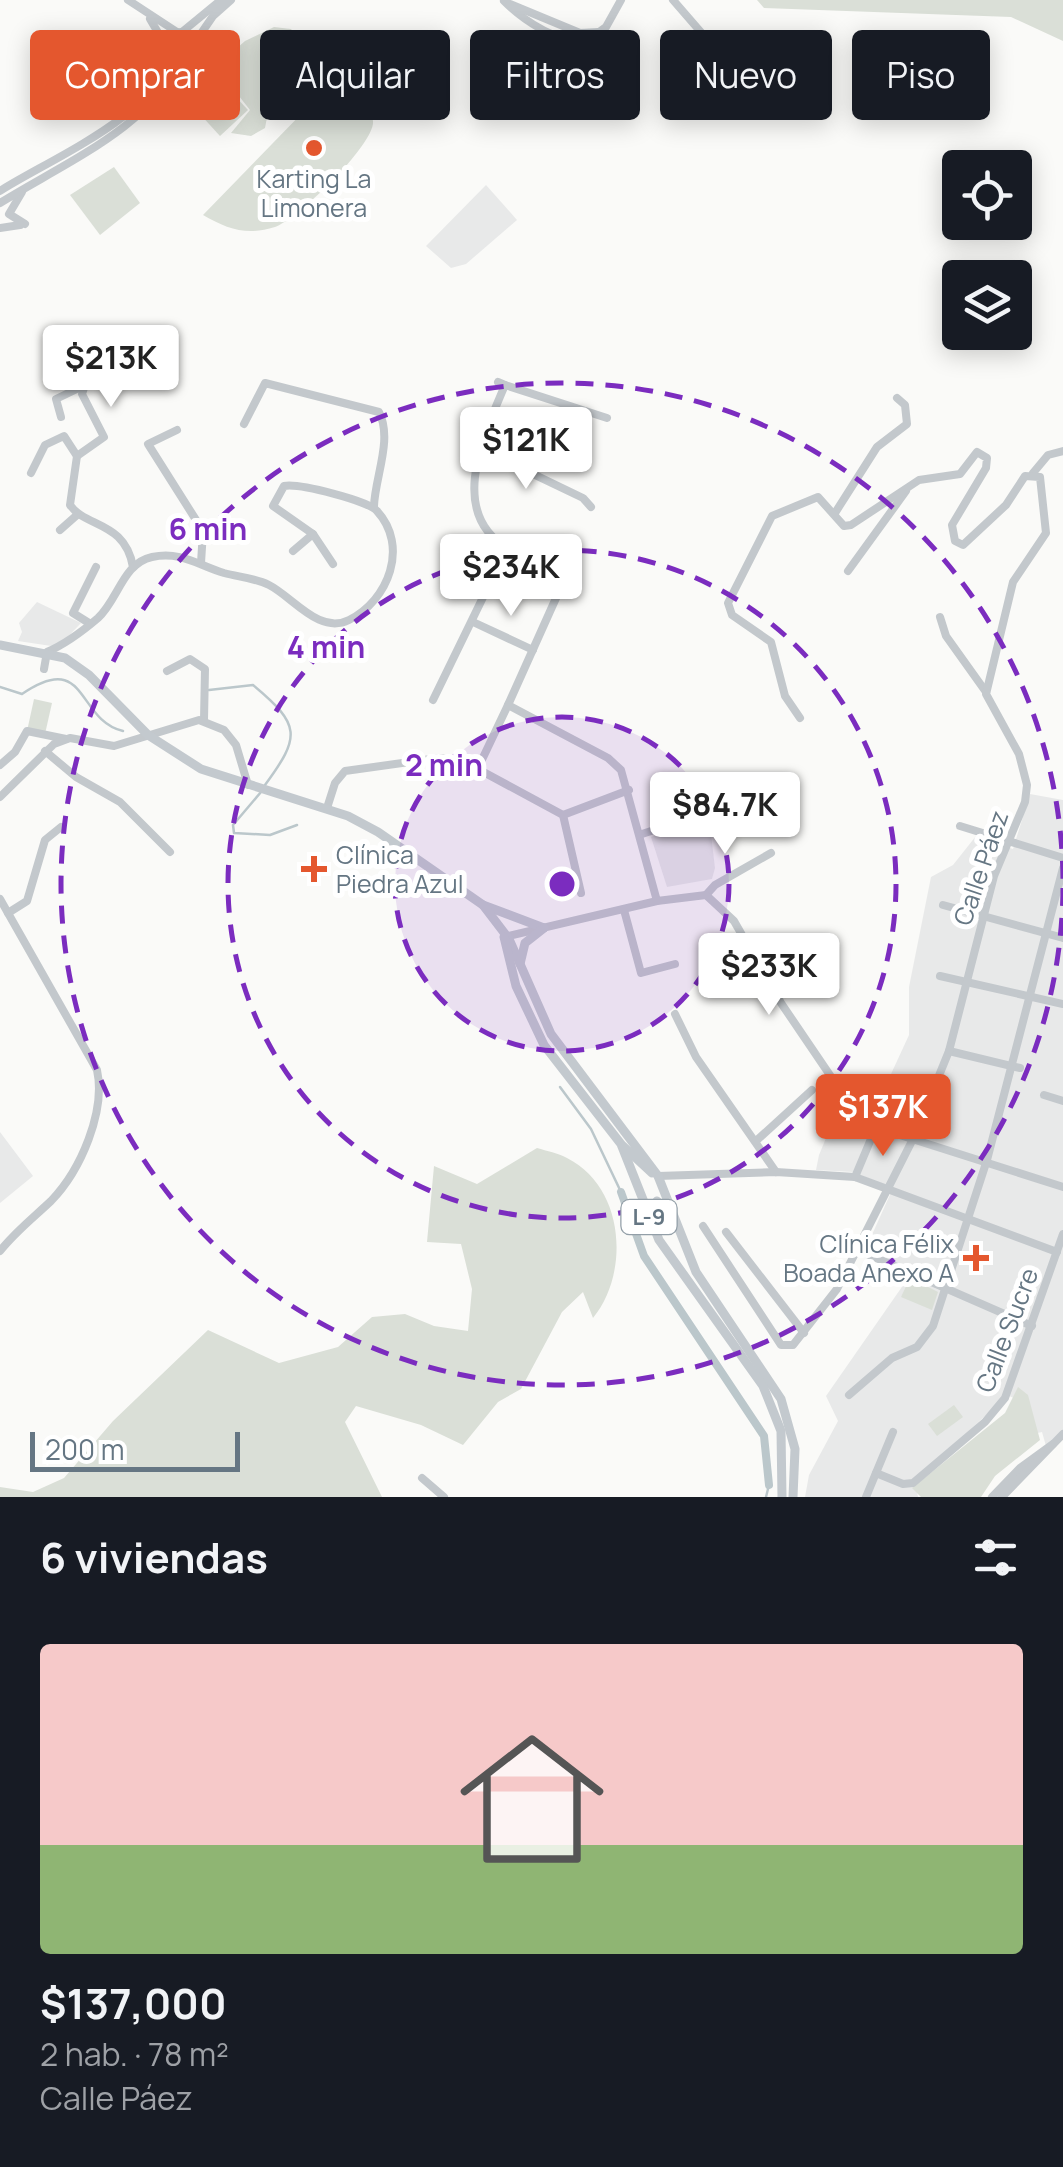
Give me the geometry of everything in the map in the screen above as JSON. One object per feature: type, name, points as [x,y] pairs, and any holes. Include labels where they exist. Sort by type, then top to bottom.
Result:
[{"type":"main road","name":"L-9","points":[[0,645],[47,652],[81,668],[148,735],[201,769],[327,808],[378,832],[483,905],[544,928]]},
{"type":"main road","name":"L-9","points":[[483,905],[504,937],[551,1034],[658,1176],[673,1222]]},
{"type":"main road","points":[[520,968],[523,946],[544,928]]},
{"type":"main road","name":"L-9","points":[[504,937],[520,997],[544,1046],[621,1144],[650,1221],[675,1264],[730,1335],[767,1394],[782,1439],[782,1497]]},
{"type":"main road","points":[[621,1144],[658,1176]]},
{"type":"main road","name":"L-9","points":[[675,1264],[655,1222],[654,1203],[662,1203],[696,1272],[781,1399],[795,1449],[793,1497]]},
{"type":"street","points":[[128,0],[176,30]]},
{"type":"street","points":[[183,30],[221,0]]},
{"type":"street","points":[[204,30],[230,0]]},
{"type":"street","points":[[502,0],[520,17],[561,38],[584,43],[606,27],[620,0]]},
{"type":"street","points":[[674,0],[699,30]]},
{"type":"street","points":[[148,16],[157,30]]},
{"type":"street","points":[[0,191],[116,120]]},
{"type":"street","points":[[0,202],[135,120]]},
{"type":"street","points":[[0,228],[24,224],[12,218],[9,211],[27,186]]},
{"type":"street","points":[[61,417],[56,399],[116,368],[144,370],[172,382]]},
{"type":"street","points":[[44,669],[47,652],[97,619],[134,567],[156,556],[187,556],[270,585],[306,611],[338,624],[362,610],[393,566],[392,536],[374,506],[384,444],[384,422],[379,412],[324,394],[266,382],[244,424]]},
{"type":"street","points":[[479,766],[565,578],[507,548],[486,531],[476,510],[481,449],[501,383],[607,418]]},
{"type":"street","points":[[81,387],[104,437],[77,456],[68,496],[76,515],[105,525],[127,547],[134,567]]},
{"type":"street","points":[[835,513],[878,447],[907,424],[903,400],[897,398]]},
{"type":"street","points":[[178,430],[148,444],[204,531],[200,562]]},
{"type":"street","points":[[31,473],[45,445],[57,438],[64,436],[77,456]]},
{"type":"street","points":[[481,449],[583,498],[591,507]]},
{"type":"street","points":[[800,718],[785,696],[772,642],[732,615],[728,598],[748,570],[772,516],[811,497],[824,500],[844,526],[851,525],[918,480],[960,474],[972,454],[987,458],[986,468],[952,525],[955,542],[963,545],[1011,500],[1025,476],[1033,473],[1048,454],[1063,451]]},
{"type":"street","points":[[986,692],[1013,582],[1046,533],[1041,482],[1033,473]]},
{"type":"street","points":[[333,564],[313,534],[273,506],[284,486],[374,506]]},
{"type":"street","points":[[848,571],[908,487]]},
{"type":"street","points":[[60,530],[76,515]]},
{"type":"street","points":[[293,551],[313,534]]},
{"type":"street","points":[[433,700],[507,548]]},
{"type":"street","points":[[89,624],[73,612],[96,567]]},
{"type":"street","name":"Calle Páez","points":[[804,1333],[858,1250],[914,1138],[948,1051],[1007,844],[1026,802],[1027,785],[1019,754],[986,692],[946,636],[940,616]]},
{"type":"street","points":[[473,622],[532,650]]},
{"type":"street","points":[[167,672],[190,659],[205,668],[204,720]]},
{"type":"street","points":[[508,704],[608,758],[621,770],[642,834],[657,901]]},
{"type":"street","points":[[0,765],[27,731],[114,746],[177,723],[204,720],[224,730],[236,745],[248,786]]},
{"type":"street","points":[[0,798],[46,751],[66,740]]},
{"type":"street","points":[[46,751],[76,777],[120,802],[170,852]]},
{"type":"street","points":[[327,808],[340,775],[351,770],[438,758],[479,766],[563,815],[581,894]]},
{"type":"street","points":[[563,815],[629,790]]},
{"type":"street","points":[[642,834],[720,808]]},
{"type":"street","points":[[960,826],[1007,844],[1063,858]]},
{"type":"street","points":[[8,913],[27,901],[45,840],[61,827]]},
{"type":"street","points":[[504,937],[657,901],[706,895],[715,884],[771,852]]},
{"type":"street","points":[[849,1395],[892,1358],[917,1347],[933,1326],[1016,1067],[1043,932],[1063,868]]},
{"type":"street","points":[[706,895],[734,921],[780,1003],[857,1115],[876,1127],[1063,1187]]},
{"type":"street","points":[[0,899],[96,1070],[102,1093],[72,1170],[52,1199],[22,1224],[0,1251]]},
{"type":"street","points":[[943,905],[1063,938]]},
{"type":"street","points":[[624,910],[641,973],[675,964]]},
{"type":"street","points":[[940,976],[1063,1004]]},
{"type":"street","points":[[676,1014],[696,1057],[776,1172]]},
{"type":"street","points":[[948,1051],[1016,1067]]},
{"type":"street","points":[[756,1141],[812,1090]]},
{"type":"street","points":[[1044,1095],[1063,1101]]},
{"type":"street","points":[[855,1177],[876,1127]]},
{"type":"street","points":[[658,1176],[776,1172],[855,1177],[1057,1252]]},
{"type":"street","points":[[703,1226],[781,1345],[793,1345],[804,1333],[726,1232]]},
{"type":"street","name":"Calle Sucre","points":[[876,1472],[903,1484],[913,1483],[985,1422],[1005,1398],[1063,1234]]},
{"type":"street","points":[[858,1250],[1032,1326]]},
{"type":"street","points":[[866,1497],[893,1432]]},
{"type":"street","points":[[992,1497],[1020,1468],[1060,1438]]},
{"type":"street","points":[[1002,1497],[1060,1438]]},
{"type":"street","points":[[422,1478],[444,1497]]},
{"type":"shaded area","points":[[757,0],[1063,0],[1063,41],[1011,17],[764,8]]},
{"type":"shaded area","points":[[260,34],[260,120],[267,120],[265,128],[251,136],[231,133],[250,110],[240,97],[240,45]]},
{"type":"shaded area","points":[[240,102],[248,110],[240,117]]},
{"type":"shaded area","points":[[205,120],[237,120],[220,136]]},
{"type":"shaded area","name":"Karting La Limonera","points":[[295,120],[373,120],[371,132],[349,162],[286,221],[255,231],[238,230],[203,215]]},
{"type":"shaded area","points":[[114,167],[140,203],[100,235],[70,195]]},
{"type":"shaded area","points":[[486,185],[517,220],[466,264],[451,268],[426,246]]},
{"type":"shaded area","points":[[37,602],[81,623],[58,647],[18,641],[22,632],[19,623]]},
{"type":"shaded area","points":[[34,699],[52,703],[45,734],[27,731]]},
{"type":"shaded area","points":[[1030,794],[1063,800],[1063,1432],[1046,1446],[1042,1432],[1033,1434],[1020,1401],[1007,1395],[915,1482],[918,1497],[805,1497],[809,1475],[838,1421],[826,1396],[913,1271],[866,1248],[893,1188],[853,1172],[816,1170],[819,1155],[826,1138],[859,1108],[865,1097],[887,1095],[885,1087],[909,1035],[909,987],[931,877],[953,865],[976,836],[1013,849]]},
{"type":"shaded area","points":[[709,817],[715,868],[712,879],[667,887],[651,837]]},
{"type":"shaded area","points":[[0,1132],[33,1176],[0,1203]]},
{"type":"shaded area","points":[[537,1148],[567,1158],[586,1171],[601,1189],[616,1232],[613,1278],[593,1318],[583,1292],[562,1312],[521,1389],[498,1402],[463,1445],[421,1425],[356,1406],[345,1422],[382,1497],[0,1497],[0,1487],[33,1492],[64,1478],[113,1421],[208,1330],[279,1363],[338,1347],[372,1317],[405,1314],[434,1326],[468,1331],[472,1289],[461,1244],[427,1242],[434,1166],[477,1184]]},
{"type":"shaded area","points":[[910,1278],[938,1292],[932,1310],[901,1297]]},
{"type":"shaded area","points":[[1018,1387],[1028,1395],[1040,1440],[995,1476],[981,1497],[921,1497],[912,1488],[1005,1413]]},
{"type":"shaded area","points":[[954,1405],[963,1417],[937,1436],[928,1424]]},
{"type":"waterway","points":[[0,687],[22,694],[43,682],[59,679],[71,683],[97,714],[123,731]]},
{"type":"waterway","points":[[209,690],[253,685],[287,721],[290,742],[265,785]]},
{"type":"waterway","points":[[261,792],[233,825],[234,833],[270,835],[297,825]]},
{"type":"waterway","points":[[560,1087],[591,1129],[621,1192]]},
{"type":"waterway","points":[[621,1192],[644,1256],[764,1436],[769,1485]]},
{"type":"waterway","points":[[766,1497],[769,1485]]},
{"type":"place","name":"Karting La Limonera","points":[[314,148]]},
{"type":"place","name":"Clínica Piedra Azul","points":[[314,869]]},
{"type":"place","name":"Clínica Félix Boada Anexo A","points":[[976,1258]]}]
